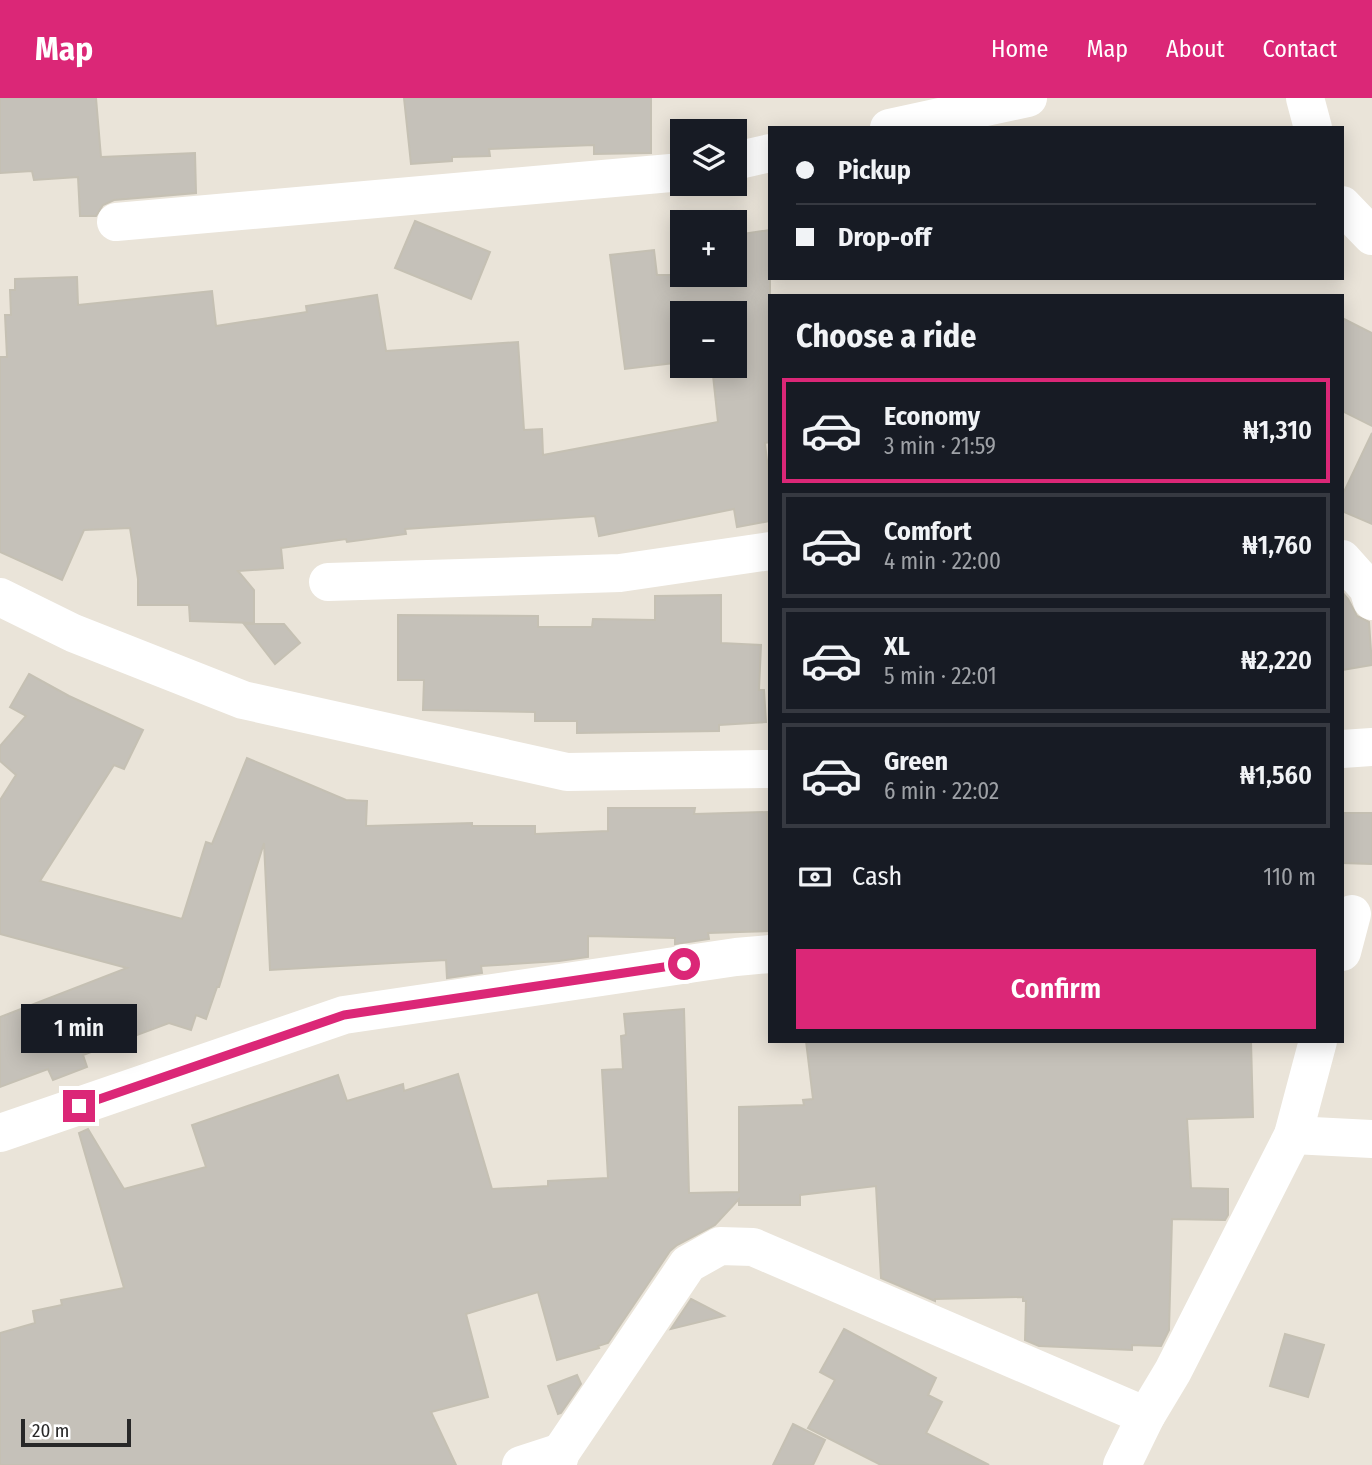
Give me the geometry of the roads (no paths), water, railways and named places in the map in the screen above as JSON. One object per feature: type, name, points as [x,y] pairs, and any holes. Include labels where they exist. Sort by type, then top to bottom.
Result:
[{"type":"street","points":[[898,126],[1028,98]]},
{"type":"street","points":[[1305,98],[1312,126]]},
{"type":"street","points":[[747,158],[768,153]]},
{"type":"street","points":[[116,222],[670,173]]},
{"type":"street","points":[[1344,207],[1372,236]]},
{"type":"street","points":[[328,582],[621,573],[768,551]]},
{"type":"street","points":[[1344,561],[1368,588],[1372,601]]},
{"type":"street","points":[[0,597],[73,633],[243,700],[567,772],[768,769]]},
{"type":"street","points":[[1344,749],[1372,747]]},
{"type":"street","points":[[1344,947],[1356,914]]},
{"type":"street","points":[[0,1133],[344,1015],[768,954]]},
{"type":"street","points":[[1122,1465],[1293,1135],[1317,1043]]},
{"type":"street","points":[[1293,1135],[1372,1139]]},
{"type":"street","points":[[522,1465],[559,1458],[688,1265],[720,1246],[753,1247],[1146,1416]]}]
